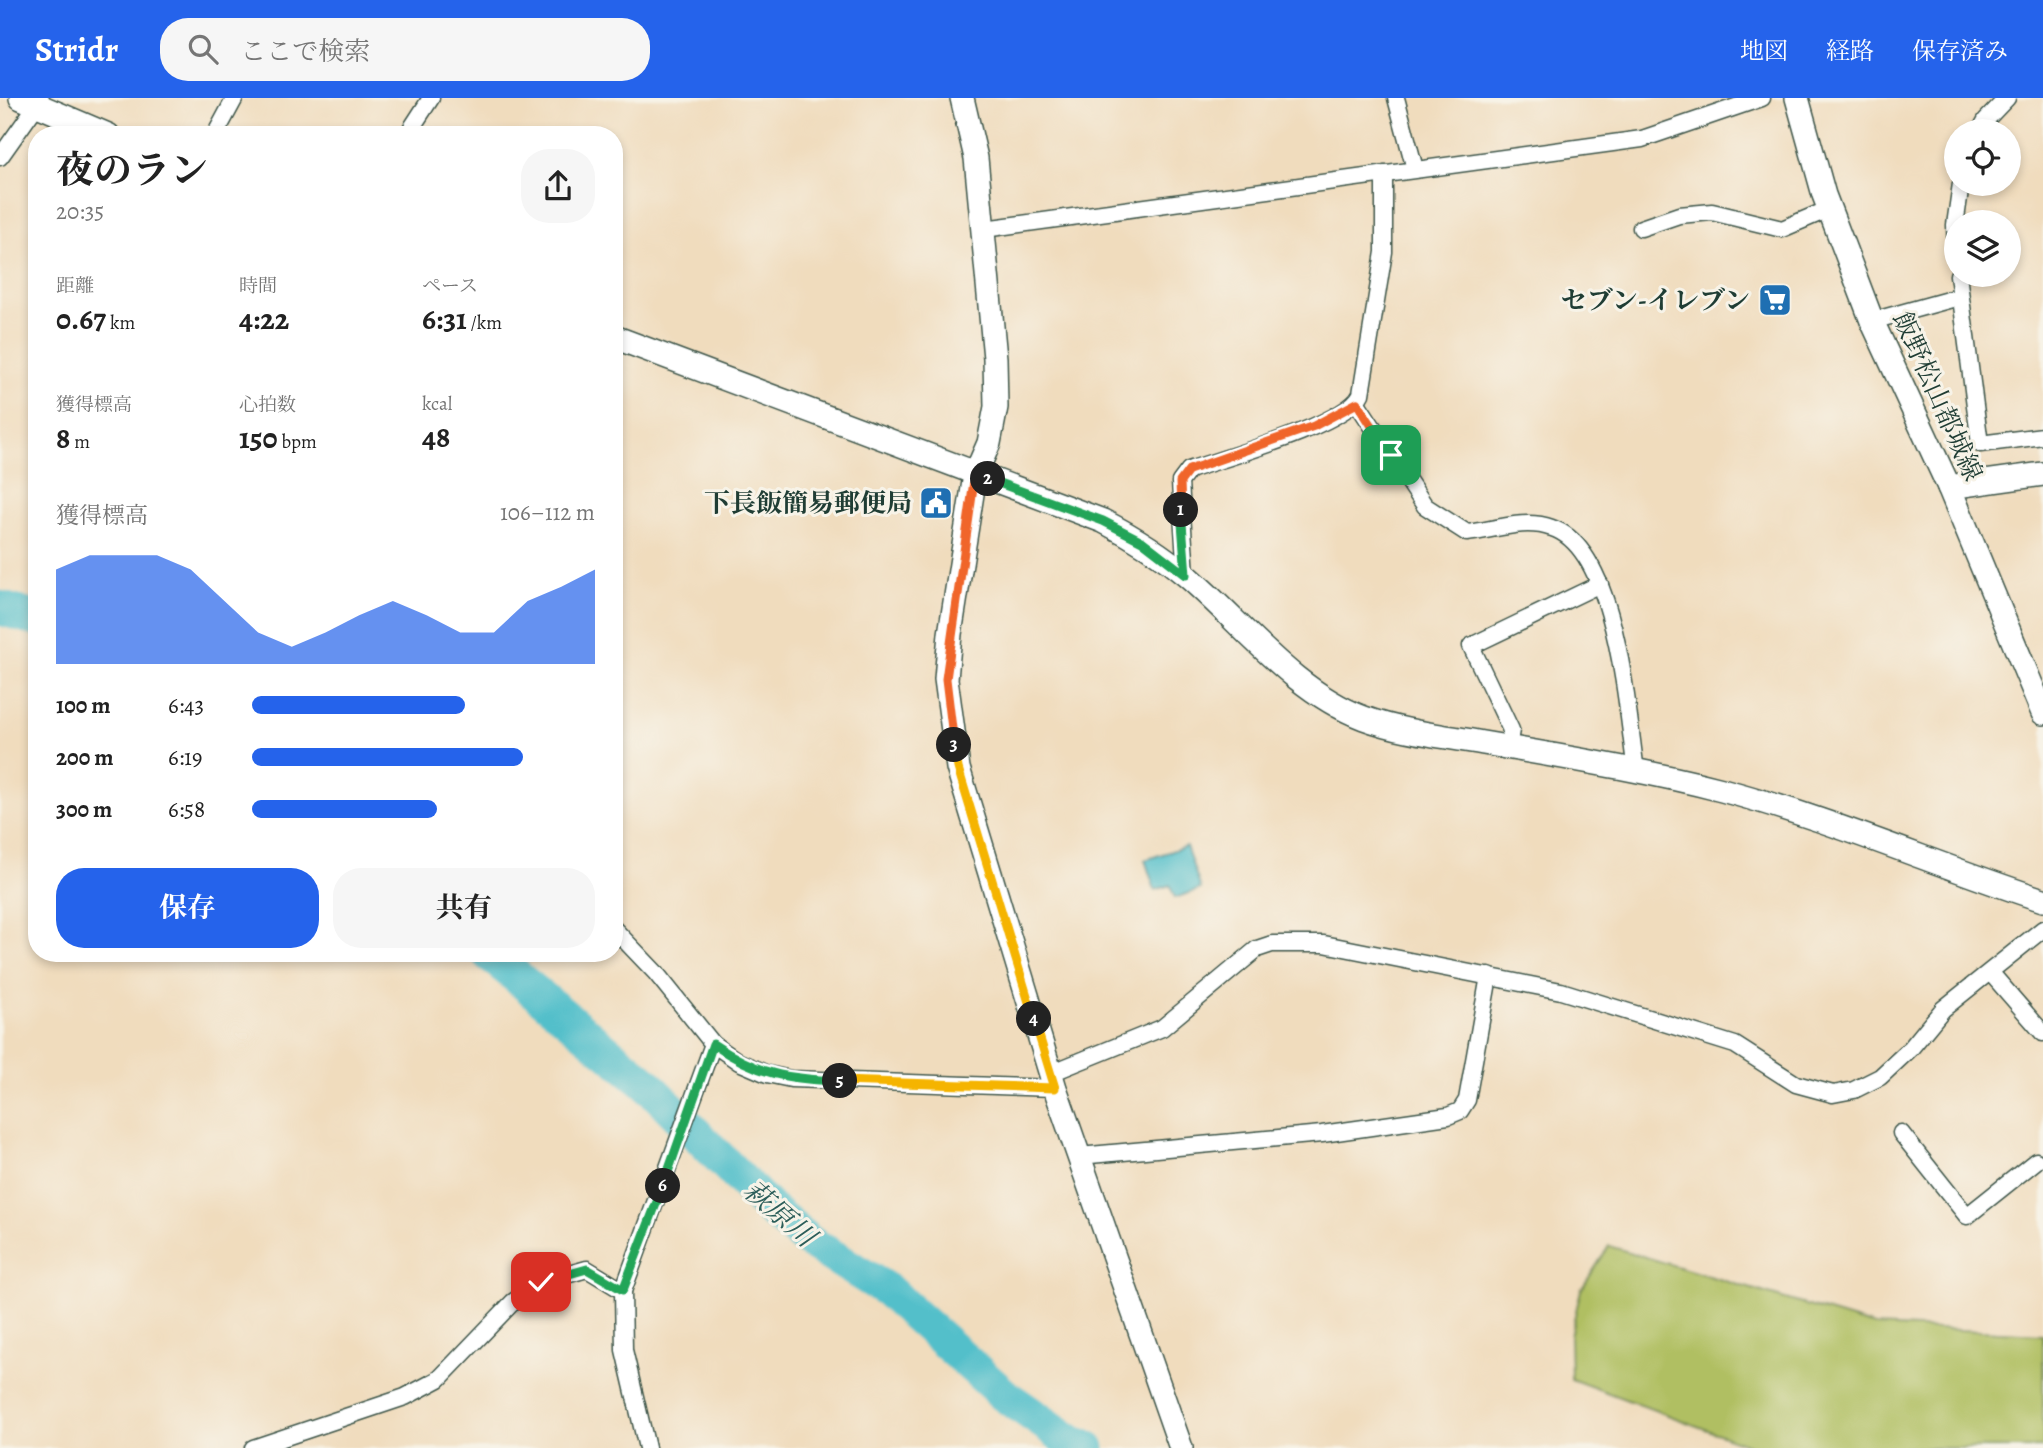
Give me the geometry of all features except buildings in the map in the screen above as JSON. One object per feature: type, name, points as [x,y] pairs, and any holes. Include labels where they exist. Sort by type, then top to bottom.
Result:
[{"type":"street","points":[[220,126],[235,98]]},
{"type":"street","points":[[413,126],[431,98]]},
{"type":"street","points":[[962,98],[976,158],[984,229],[996,407],[989,443],[975,474],[950,634],[946,679],[949,713],[958,768],[1053,1081],[1181,1448]]},
{"type":"street","points":[[1396,98],[1415,169]]},
{"type":"street","points":[[984,229],[1642,139],[1762,98]]},
{"type":"street","name":"飯野松山都城線","points":[[1797,98],[1829,209],[1872,321],[1949,487],[2043,713]]},
{"type":"street","points":[[1987,119],[2007,98]]},
{"type":"street","points":[[0,157],[34,100],[89,126]]},
{"type":"street","points":[[1186,575],[1180,482],[1189,470],[1314,426],[1357,403],[1361,394],[1384,251],[1384,174]]},
{"type":"street","points":[[1641,228],[1679,215],[1712,212],[1782,229],[1829,209]]},
{"type":"street","points":[[1959,287],[1980,444],[2043,436]]},
{"type":"street","points":[[1872,321],[1959,297]]},
{"type":"street","points":[[623,340],[1103,521],[1142,541],[1186,575],[1301,681],[1332,703],[1364,718],[1403,729],[1636,771],[1723,790],[1813,818],[2043,900]]},
{"type":"street","points":[[1357,403],[1425,506],[1439,517],[1468,533],[1515,524],[1553,528],[1572,538],[1600,584],[1615,628],[1636,771]]},
{"type":"street","points":[[1949,487],[2043,474]]},
{"type":"street","points":[[1508,748],[1511,730],[1471,646],[1600,584]]},
{"type":"street","points":[[623,938],[656,972],[713,1044],[739,1062],[791,1079],[1053,1081],[1162,1028],[1257,949],[1272,944],[1324,944],[1562,991],[1735,1045],[1796,1084],[1833,1094],[1854,1090],[1880,1077],[1911,1048],[1943,1009],[2043,929]]},
{"type":"street","points":[[1990,972],[2043,1033]]},
{"type":"street","points":[[1079,1156],[1322,1134],[1448,1116],[1460,1111],[1467,1100],[1489,976]]},
{"type":"street","points":[[647,1448],[624,1350],[626,1284],[713,1044]]},
{"type":"street","points":[[1901,1133],[1967,1216],[2041,1163]]},
{"type":"street","points":[[253,1448],[405,1397],[439,1379],[513,1302],[541,1282],[587,1269],[626,1284]]},
{"type":"green space","points":[[1609,1246],[1875,1326],[2043,1334],[2043,1448],[1756,1448],[1571,1379],[1570,1336],[1581,1290]]},
{"type":"water","points":[[1186,846],[1201,889],[1175,898],[1170,885],[1155,890],[1145,860]]},
{"type":"waterway","name":"萩原川","points":[[0,608],[28,616]]},
{"type":"waterway","name":"萩原川","points":[[499,962],[647,1084],[772,1211],[808,1241],[887,1290],[1004,1395],[1073,1443],[1088,1448]]},
{"type":"place","name":"セブン-イレブン","points":[[1775,300]]},
{"type":"place","name":"下長飯簡易郵便局","points":[[936,503]]},
{"type":"route","points":[[541,1282],[587,1269],[623,1290],[713,1044],[739,1062],[767,1074],[791,1079],[1055,1088],[958,768],[949,713],[946,679],[950,634],[975,474],[1103,521],[1142,541],[1186,575],[1180,482],[1189,470],[1314,426],[1357,403],[1391,455]]}]
